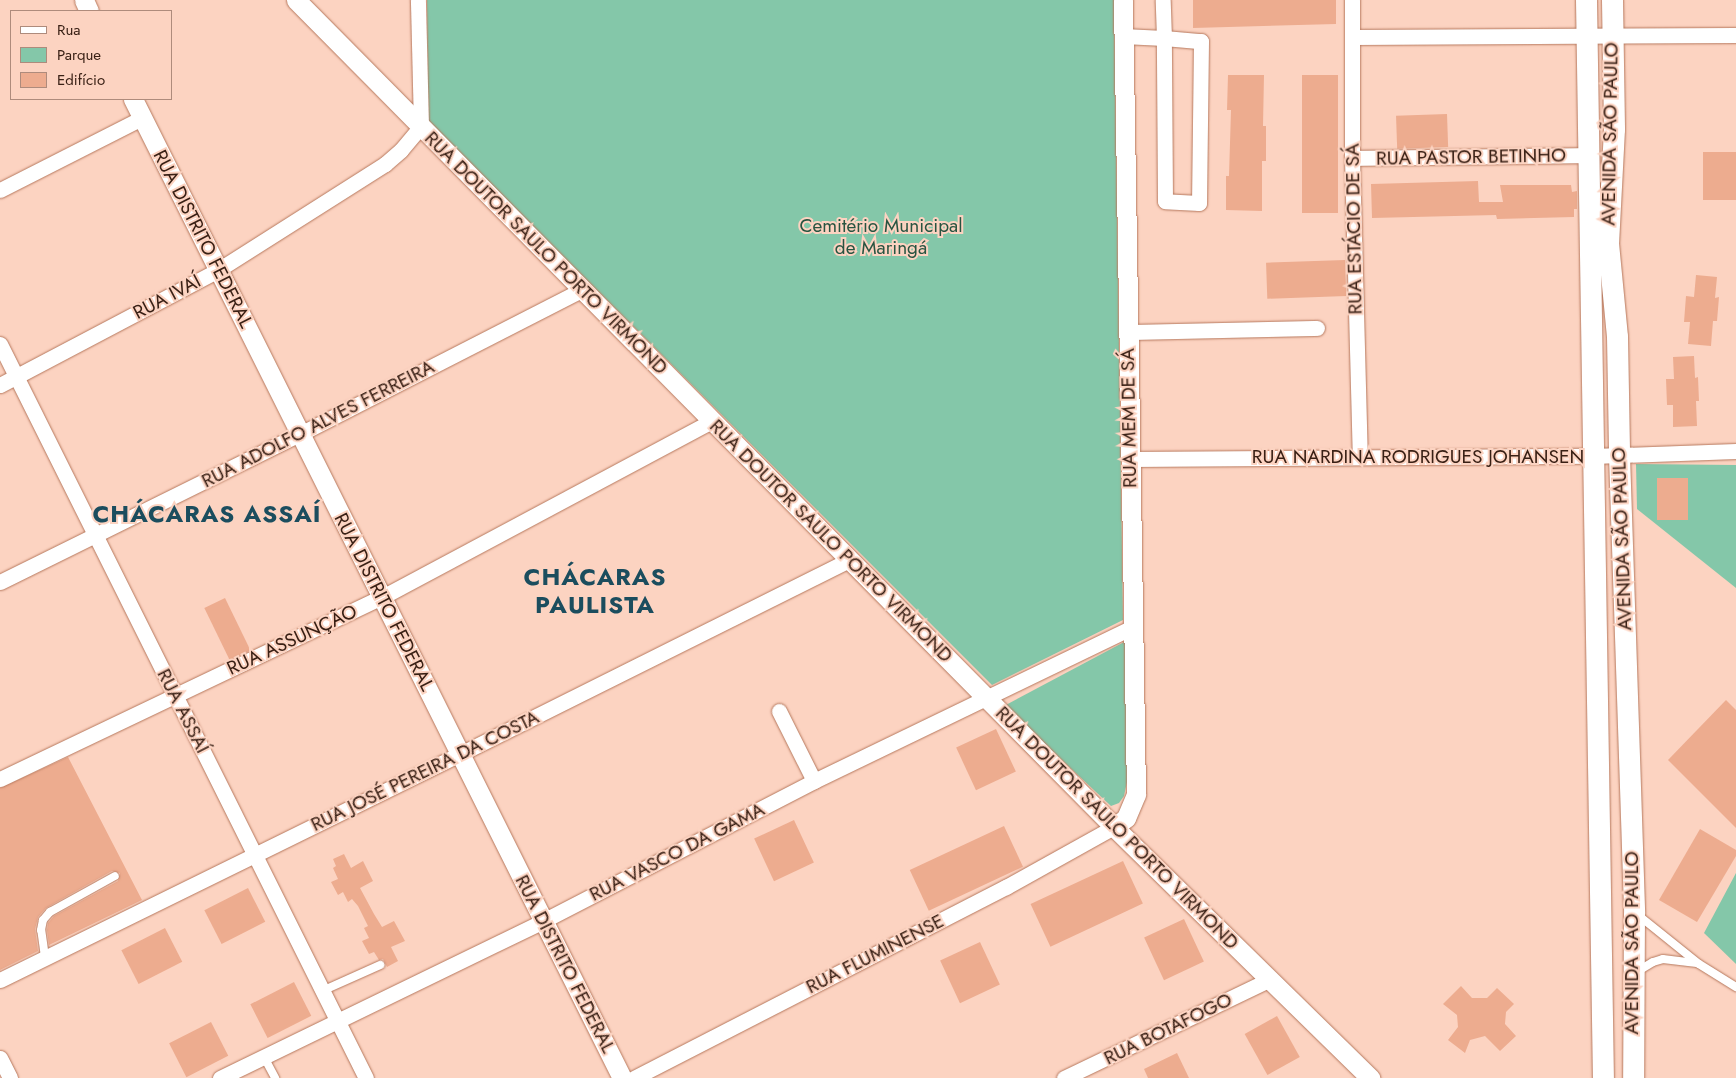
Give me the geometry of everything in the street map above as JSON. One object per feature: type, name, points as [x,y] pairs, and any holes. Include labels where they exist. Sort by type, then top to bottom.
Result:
[{"type":"main road","name":"AVENIDA SÃO PAULO","points":[[1586,0],[1603,1078]]},
{"type":"main road","name":"AVENIDA SÃO PAULO","points":[[1612,0],[1614,129],[1608,243],[1617,336],[1619,455],[1634,913],[1633,1078]]},
{"type":"main road","points":[[1598,821],[1612,822],[1619,830],[1620,881],[1627,901],[1634,913]]},
{"type":"street","name":"RUA DOUTOR SAULO PORTO VIRMOND","points":[[296,0],[1114,827],[1370,1078]]},
{"type":"street","points":[[418,0],[421,126]]},
{"type":"street","name":"RUA MEM DE SÁ","points":[[1114,827],[1126,818],[1136,794],[1123,0]]},
{"type":"street","points":[[1123,36],[1164,38],[1202,41],[1199,203],[1164,201],[1164,38],[1163,0]]},
{"type":"street","name":"RUA ESTÁCIO DE SÁ","points":[[1352,0],[1352,158],[1360,457]]},
{"type":"street","points":[[1352,36],[1736,35]]},
{"type":"street","name":"RUA DISTRITO FEDERAL","points":[[133,100],[622,1078]]},
{"type":"street","points":[[0,190],[142,118]]},
{"type":"street","name":"RUA IVAÍ","points":[[0,385],[218,270],[386,164],[421,126]]},
{"type":"street","name":"RUA PASTOR BETINHO","points":[[1352,158],[1589,155]]},
{"type":"street","name":"RUA ADOLFO ALVES FERREIRA","points":[[0,582],[300,434],[582,290]]},
{"type":"street","points":[[1128,332],[1317,328]]},
{"type":"street","name":"RUA ASSAÍ","points":[[0,344],[366,1078]]},
{"type":"street","name":"RUA ASSUNÇÃO","points":[[0,779],[382,597],[712,421]]},
{"type":"street","name":"RUA NARDINA RODRIGUES JOHANSEN","points":[[1130,459],[1593,456],[1736,451]]},
{"type":"street","name":"RUA JOSÉ PEREIRA DA COSTA","points":[[0,980],[849,560]]},
{"type":"street","name":"RUA VASCO DA GAMA","points":[[220,1078],[238,1074],[264,1057],[543,921],[814,781],[1133,627]]},
{"type":"street","points":[[778,710],[814,781]]},
{"type":"street","name":"RUA FLUMINENSE","points":[[634,1078],[1006,887],[1114,827]]},
{"type":"street","name":"RUA BOTAFOGO","points":[[1064,1078],[1271,979]]},
{"type":"street","points":[[0,1058],[10,1078]]},
{"type":"lane","points":[[45,957],[41,930],[43,920],[50,912],[115,876]]},
{"type":"lane","points":[[1634,913],[1700,964],[1736,987]]},
{"type":"lane","points":[[1633,975],[1654,962],[1663,959],[1700,964]]},
{"type":"lane","points":[[322,991],[380,965]]},
{"type":"lane","points":[[264,1057],[275,1078]]},
{"type":"green space","name":"Cemitério Municipal de Maringá","points":[[427,0],[1114,0],[1123,620],[992,685],[428,121]]},
{"type":"green space","points":[[1636,464],[1736,465],[1736,588],[1637,509]]},
{"type":"green space","points":[[1126,641],[1127,782],[1124,796],[1119,803],[1111,806],[1004,706]]},
{"type":"green space","points":[[1736,873],[1736,964],[1704,933]]},
{"type":"building","points":[[1193,0],[1336,0],[1336,24],[1193,28]]},
{"type":"building","points":[[1228,75],[1264,75],[1263,126],[1266,126],[1266,161],[1262,161],[1262,211],[1226,210],[1226,176],[1229,176],[1231,110],[1227,110]]},
{"type":"building","points":[[1302,75],[1338,75],[1338,213],[1302,213]]},
{"type":"building","points":[[1447,114],[1448,147],[1397,149],[1396,116]]},
{"type":"building","points":[[1703,152],[1736,152],[1736,200],[1703,200]]},
{"type":"building","points":[[1478,181],[1479,202],[1503,202],[1500,185],[1571,185],[1572,192],[1577,191],[1577,209],[1574,209],[1574,217],[1497,219],[1496,215],[1372,218],[1371,184]]},
{"type":"building","points":[[1345,260],[1346,296],[1267,299],[1266,263]]},
{"type":"building","points":[[1696,275],[1717,277],[1715,298],[1719,297],[1717,321],[1713,321],[1711,346],[1688,344],[1690,322],[1684,322],[1686,296],[1694,297]]},
{"type":"building","points":[[1694,356],[1695,378],[1698,377],[1699,401],[1696,401],[1697,426],[1673,427],[1673,405],[1667,405],[1666,379],[1674,379],[1673,357]]},
{"type":"building","points":[[1657,478],[1688,478],[1688,520],[1657,520]]},
{"type":"building","points":[[225,598],[250,650],[230,660],[204,608]]},
{"type":"building","points":[[1726,700],[1736,710],[1736,828],[1668,760]]},
{"type":"building","points":[[996,729],[1016,772],[976,790],[956,748]]},
{"type":"building","points":[[68,757],[142,900],[49,945],[48,923],[54,916],[118,881],[120,873],[112,871],[46,908],[38,917],[35,929],[38,951],[0,970],[0,788]]},
{"type":"building","points":[[794,820],[814,863],[774,881],[754,839]]},
{"type":"building","points":[[1004,826],[1023,867],[929,911],[910,870]]},
{"type":"building","points":[[1700,829],[1736,850],[1736,856],[1697,922],[1659,900]]},
{"type":"building","points":[[344,854],[351,868],[363,861],[373,881],[360,888],[382,927],[394,921],[405,941],[391,947],[398,961],[387,967],[383,959],[379,960],[374,952],[369,954],[362,941],[369,938],[364,928],[368,926],[358,906],[352,899],[348,902],[343,892],[338,895],[331,882],[338,879],[333,868],[336,866],[333,859]]},
{"type":"building","points":[[1123,861],[1143,904],[1050,947],[1031,904]]},
{"type":"building","points":[[248,888],[265,922],[222,944],[204,910]]},
{"type":"building","points":[[1184,919],[1204,962],[1164,980],[1144,938]]},
{"type":"building","points":[[165,928],[182,962],[139,984],[121,950]]},
{"type":"building","points":[[980,942],[1000,985],[960,1003],[940,961]]},
{"type":"building","points":[[294,982],[311,1016],[268,1038],[250,1004]]},
{"type":"building","points":[[1461,986],[1472,998],[1487,998],[1497,988],[1514,1004],[1506,1012],[1505,1024],[1516,1036],[1500,1051],[1485,1036],[1470,1040],[1465,1053],[1448,1040],[1458,1027],[1457,1015],[1443,1004]]},
{"type":"building","points":[[1277,1016],[1300,1057],[1267,1075],[1245,1034]]},
{"type":"building","points":[[211,1022],[228,1056],[186,1077],[169,1043]]},
{"type":"building","points":[[1177,1053],[1189,1078],[1148,1078],[1144,1069]]},
{"type":"district","name":"CHÁCARAS ASSAÍ","points":[[207,514]]},
{"type":"district","name":"CHÁCARAS PAULISTA","points":[[595,591]]}]
